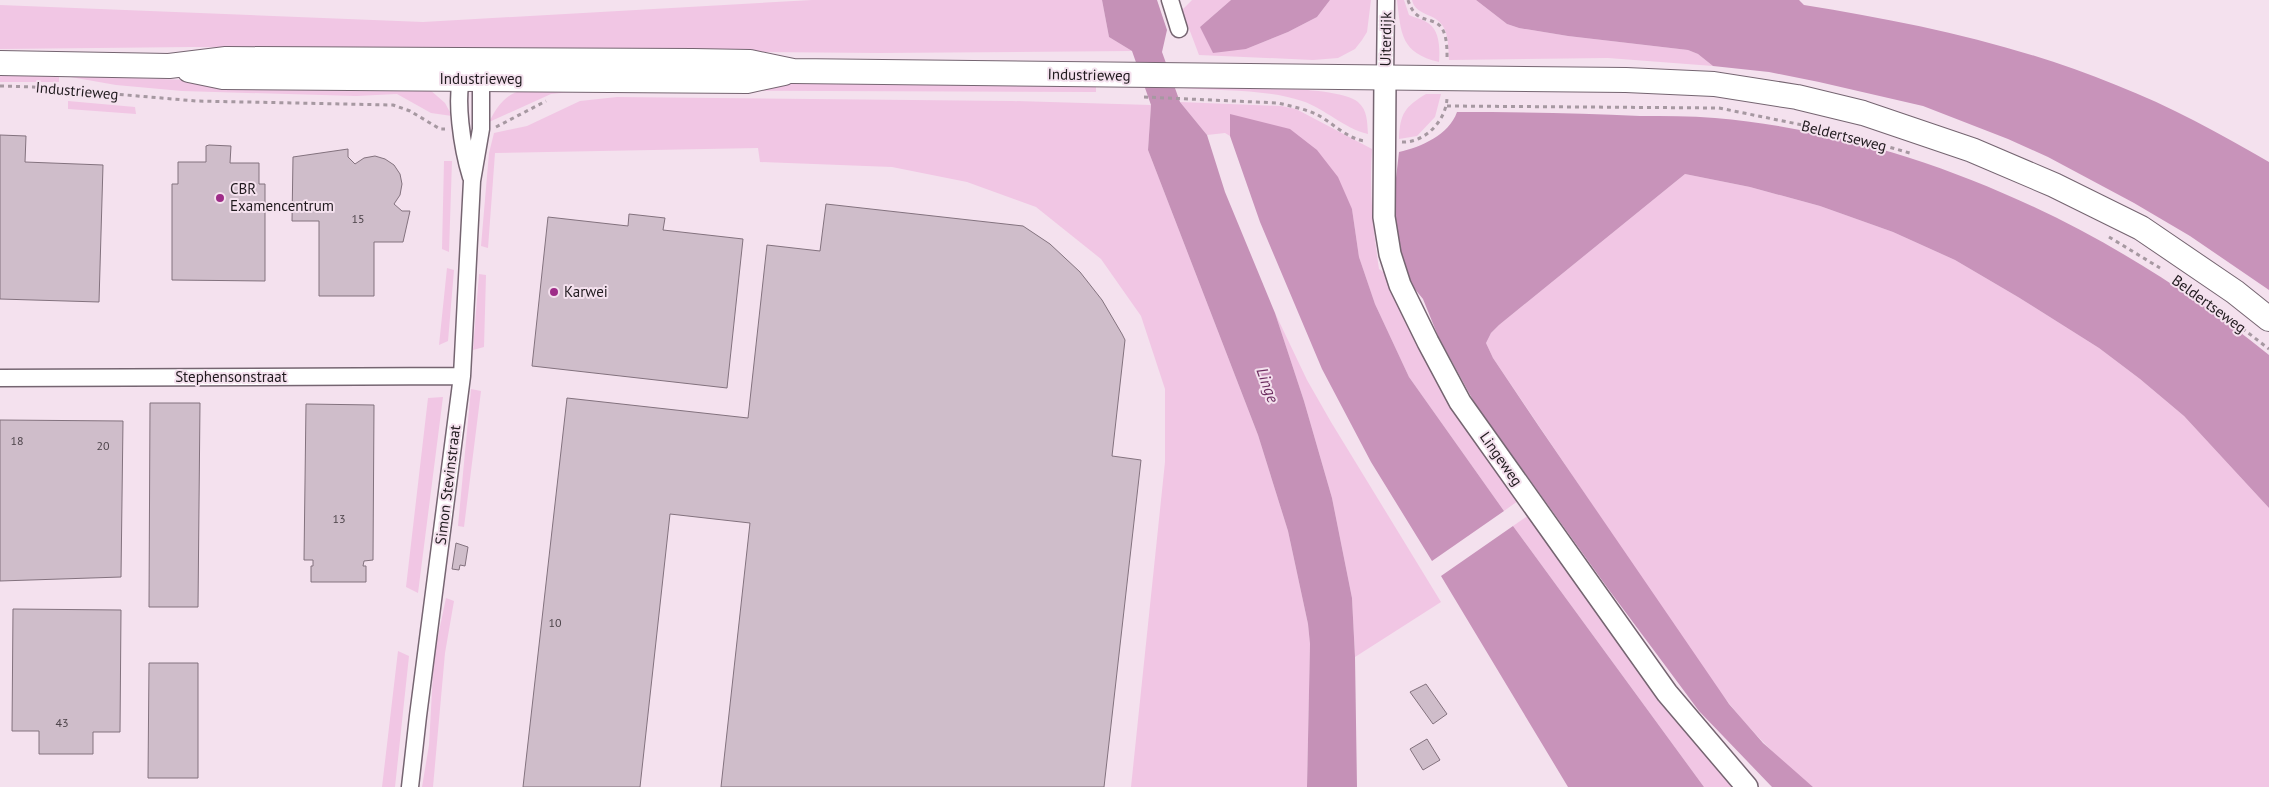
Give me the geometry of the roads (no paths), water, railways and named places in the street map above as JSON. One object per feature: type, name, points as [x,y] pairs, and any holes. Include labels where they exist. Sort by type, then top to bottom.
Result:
[{"type":"main road","name":"Industrieweg","points":[[0,63],[169,66],[226,59],[470,72],[750,62],[793,71],[1135,86],[1174,75],[1385,79]]},
{"type":"main road","name":"Beldertseweg","points":[[1385,79],[1626,80],[1714,84],[1797,97],[1863,113],[1972,150],[2054,185],[2141,228],[2227,287],[2269,319]]},
{"type":"street","points":[[1170,0],[1179,29]]},
{"type":"street","name":"Uiterdijk","points":[[1385,79],[1386,0]]},
{"type":"street","name":"Simon Stevinstraat","points":[[410,787],[462,376],[472,182],[464,152],[470,72]]},
{"type":"street","name":"Lingeweg","points":[[1385,79],[1384,217],[1390,254],[1400,285],[1460,402],[1667,693],[1747,787]]},
{"type":"street","name":"Stephensonstraat","points":[[0,378],[462,376]]},
{"type":"water","name":"Linge","points":[[1102,0],[1157,0],[1167,30],[1162,52],[1180,102],[1207,135],[1225,192],[1275,313],[1304,401],[1332,498],[1352,598],[1357,787],[1307,787],[1310,644],[1308,624],[1288,531],[1258,435],[1148,150],[1151,105],[1132,51],[1109,37]]},
{"type":"place","name":"CBR Examencentrum","points":[[220,198]]},
{"type":"place","name":"Karwei","points":[[554,292]]}]
